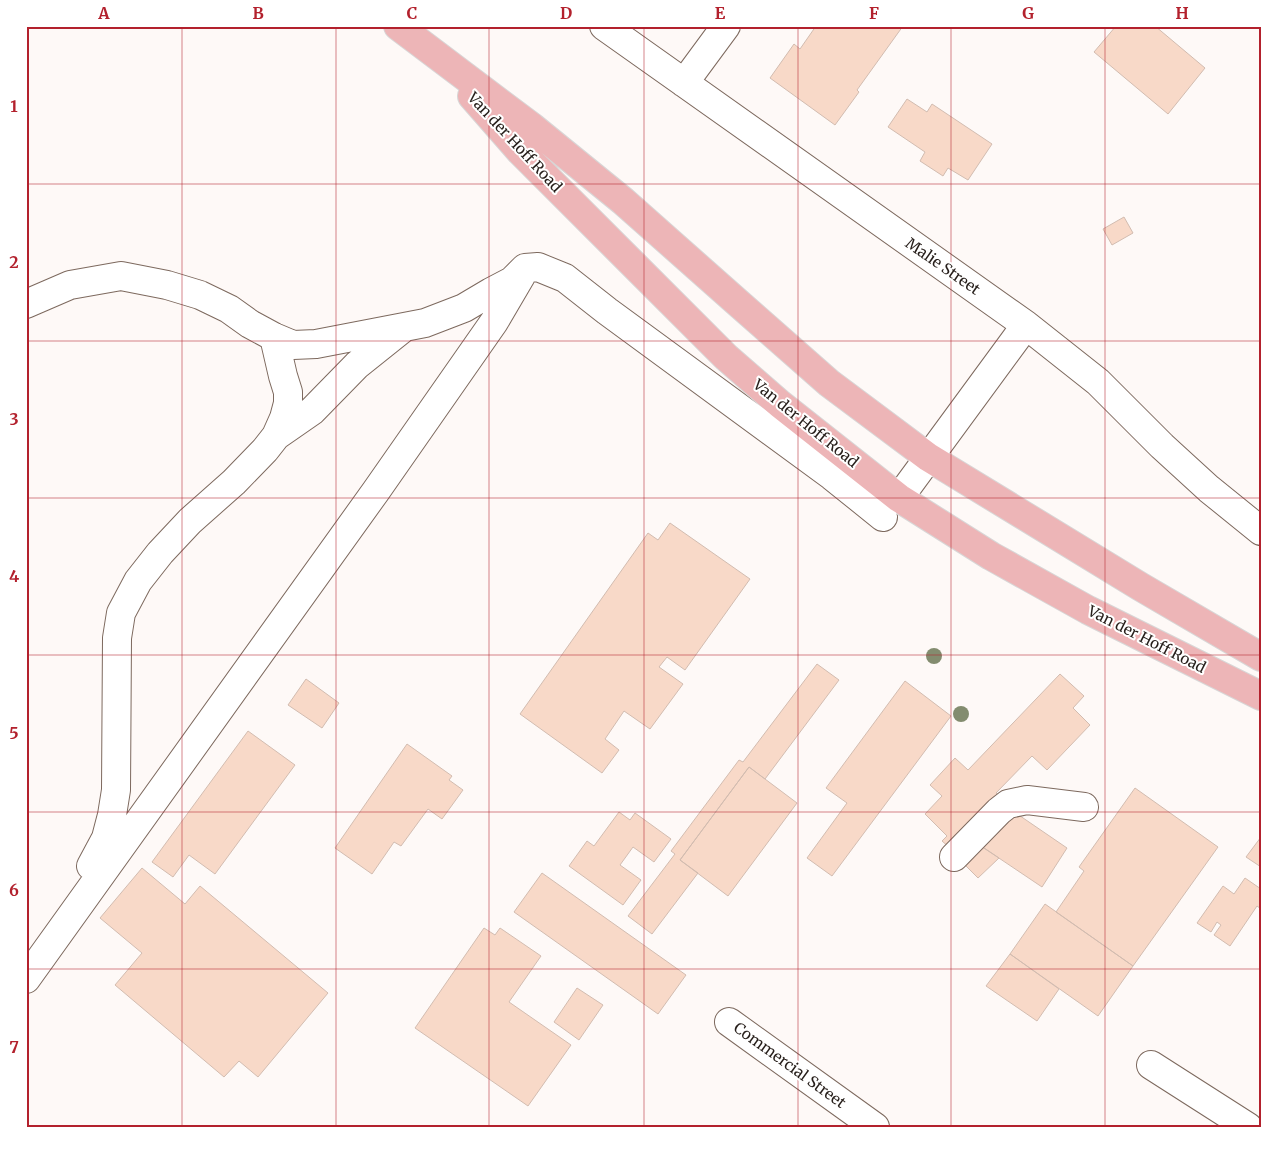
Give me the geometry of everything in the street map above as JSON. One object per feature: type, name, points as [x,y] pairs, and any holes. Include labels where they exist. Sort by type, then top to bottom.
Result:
[{"type":"main road","name":"Van der Hoff Road","points":[[398,26],[532,127],[623,201],[829,382],[928,457],[1141,587],[1261,657]]},
{"type":"main road","name":"Van der Hoff Road","points":[[429,49],[521,152],[726,357],[780,404],[891,508],[991,556],[1088,610],[1261,696]]},
{"type":"street","name":"Malie Street","points":[[604,26],[1026,325],[1098,382],[1162,446],[1209,489],[1261,532]]},
{"type":"street","points":[[684,83],[726,26]]},
{"type":"street","points":[[26,304],[70,285],[121,276],[167,285],[200,295],[229,309],[250,324],[274,337],[293,345],[316,344],[425,323],[464,308],[512,281],[525,268],[538,267],[565,278],[832,476],[891,508],[1026,325]]},
{"type":"street","points":[[26,979],[376,492],[494,322],[525,268]]},
{"type":"street","points":[[26,964],[90,868],[106,838],[116,790],[116,638],[120,612],[138,581],[160,553],[190,521],[234,482],[276,436],[312,411],[357,365],[403,328]]},
{"type":"street","points":[[274,337],[288,392],[288,403],[284,418],[276,436]]},
{"type":"street","points":[[954,857],[1008,804],[1027,800],[1084,807]]},
{"type":"street","name":"Commercial Street","points":[[729,1022],[875,1127]]},
{"type":"street","points":[[1151,1065],[1248,1127]]},
{"type":"building","points":[[816,26],[903,26],[857,90],[859,92],[835,125],[770,78],[794,44],[800,49]]},
{"type":"building","points":[[1116,26],[1155,26],[1205,68],[1168,114],[1094,52]]},
{"type":"building","points":[[907,99],[927,112],[932,104],[992,144],[968,180],[948,168],[943,176],[920,161],[925,152],[888,127]]},
{"type":"building","points":[[1124,217],[1133,233],[1112,245],[1103,229]]},
{"type":"building","points":[[670,523],[750,579],[685,670],[667,657],[659,667],[683,684],[650,729],[624,711],[605,739],[619,750],[602,773],[520,714],[648,533],[658,540]]},
{"type":"building","points":[[817,664],[839,680],[765,779],[749,767],[680,860],[698,873],[652,934],[628,916],[675,854],[671,851],[739,760],[743,762]]},
{"type":"building","points":[[1060,674],[1084,696],[1073,708],[1090,725],[1047,770],[1032,756],[996,793],[1000,796],[950,848],[942,841],[947,836],[925,814],[942,796],[930,785],[955,758],[968,770]]},
{"type":"building","points":[[306,679],[339,703],[322,728],[288,705]]},
{"type":"building","points":[[905,681],[951,716],[832,876],[807,858],[847,803],[826,788]]},
{"type":"building","points":[[248,731],[295,765],[215,874],[189,855],[173,877],[152,862]]},
{"type":"building","points":[[407,744],[452,776],[449,780],[463,790],[442,819],[428,809],[401,846],[394,842],[372,874],[335,848]]},
{"type":"building","points":[[749,767],[797,803],[728,896],[680,860]]},
{"type":"building","points":[[1135,788],[1218,847],[1133,966],[1056,912],[1084,871],[1079,867]]},
{"type":"building","points":[[1007,807],[1067,848],[1042,887],[981,846]]},
{"type":"building","points":[[619,812],[630,820],[635,813],[671,839],[654,862],[633,847],[620,865],[641,880],[623,905],[569,866],[587,841],[594,846]]},
{"type":"building","points":[[1261,837],[1261,867],[1246,857]]},
{"type":"building","points":[[981,846],[999,858],[978,878],[963,863]]},
{"type":"building","points":[[142,868],[185,904],[200,886],[328,993],[258,1077],[239,1061],[224,1077],[115,985],[142,953],[100,918]]},
{"type":"building","points":[[542,873],[686,975],[658,1014],[514,912]]},
{"type":"building","points":[[1245,878],[1261,889],[1261,909],[1257,906],[1230,946],[1214,935],[1221,925],[1217,922],[1211,932],[1197,923],[1223,886],[1234,894]]},
{"type":"building","points":[[1045,904],[1133,966],[1098,1016],[1010,954]]},
{"type":"building","points":[[484,928],[495,935],[500,928],[541,956],[509,1002],[571,1045],[528,1106],[415,1028]]},
{"type":"building","points":[[1010,954],[1059,989],[1037,1021],[986,986]]},
{"type":"building","points":[[577,988],[603,1005],[579,1040],[554,1022]]}]
